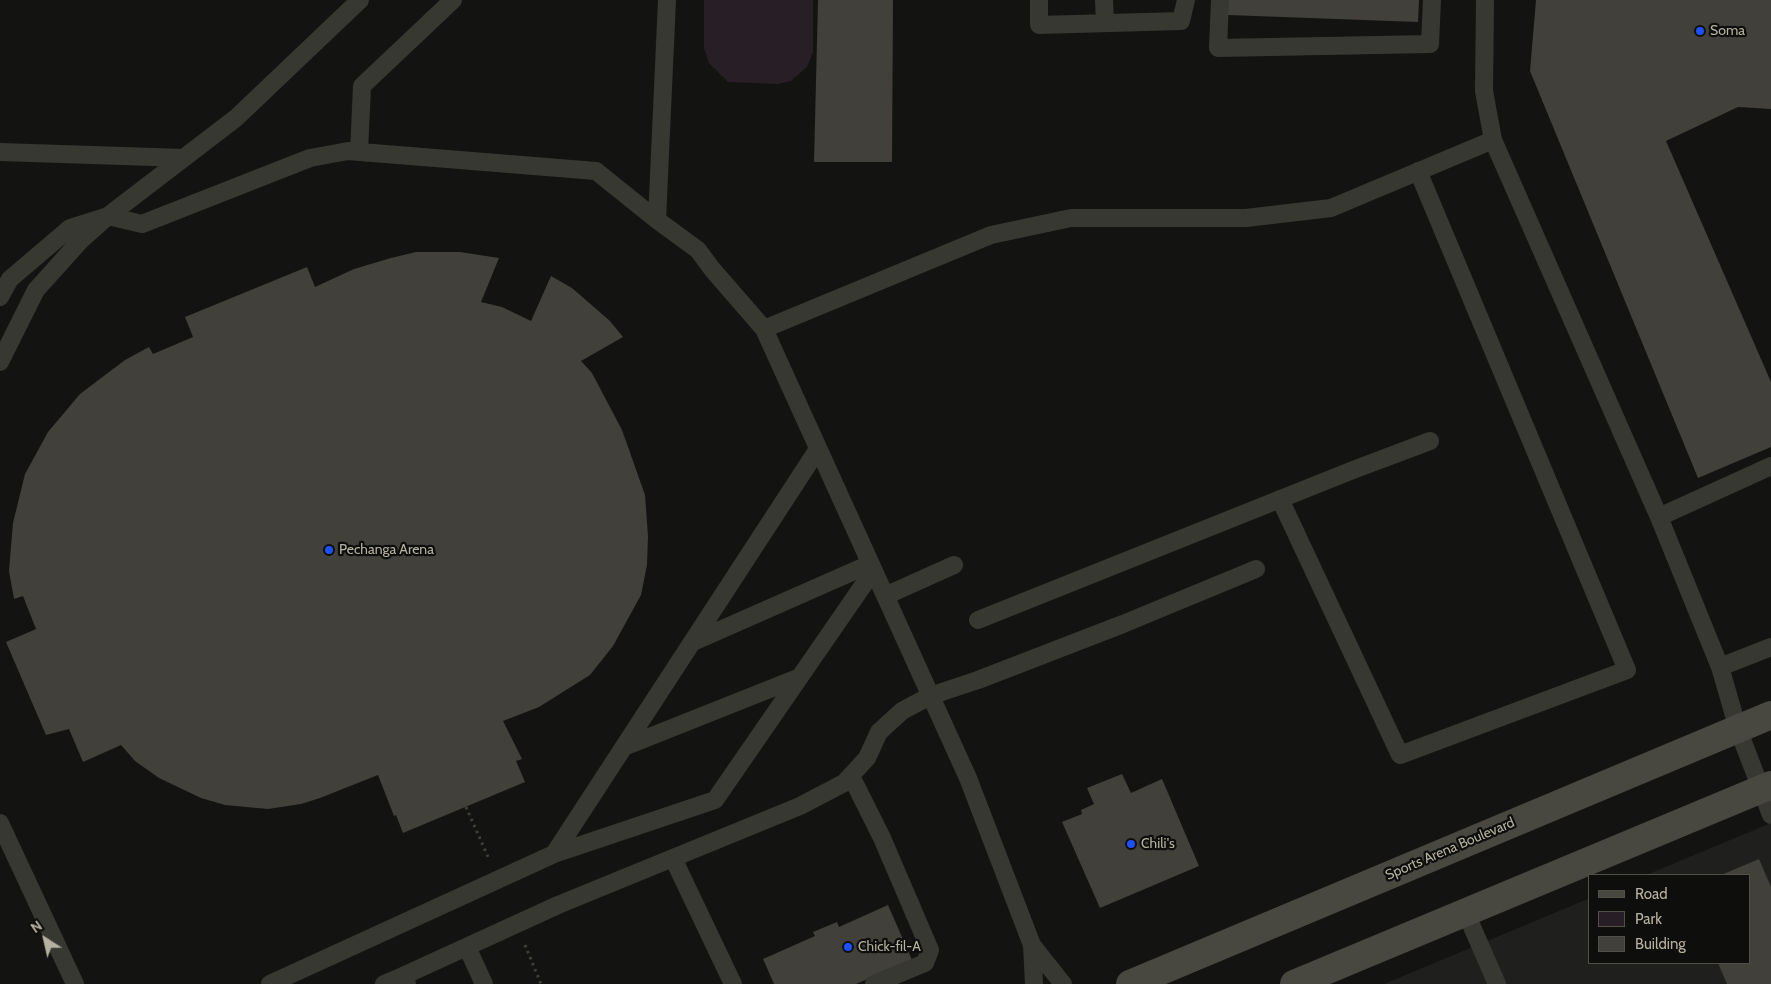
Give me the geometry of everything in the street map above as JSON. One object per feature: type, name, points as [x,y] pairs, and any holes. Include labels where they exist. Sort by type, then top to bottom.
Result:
[{"type":"main road","name":"Sports Arena Boulevard","points":[[1130,984],[1771,715]]},
{"type":"main road","points":[[1294,984],[1766,787]]},
{"type":"lane","points":[[0,362],[36,290],[81,240],[108,216],[236,118],[360,0]]},
{"type":"lane","points":[[359,152],[362,86],[453,0]]},
{"type":"lane","points":[[657,220],[667,0]]},
{"type":"lane","points":[[1039,0],[1039,25],[1181,21],[1186,0]]},
{"type":"lane","points":[[1104,0],[1105,22]]},
{"type":"lane","points":[[1220,0],[1218,48],[1430,44],[1432,0]]},
{"type":"lane","points":[[1485,0],[1484,91],[1493,140],[1660,517],[1720,667],[1738,729],[1766,787],[1771,815]]},
{"type":"lane","points":[[764,328],[991,235],[1071,218],[1246,218],[1331,208],[1493,140]]},
{"type":"lane","points":[[0,297],[10,279],[70,228],[108,216],[142,224],[310,158],[348,151],[596,171],[698,250],[712,269],[764,328],[968,778],[1032,945],[1063,984]]},
{"type":"lane","points":[[0,152],[184,158]]},
{"type":"lane","points":[[1280,499],[1400,755],[1627,670],[1418,171]]},
{"type":"lane","points":[[978,620],[1430,441]]},
{"type":"lane","points":[[554,854],[818,449]]},
{"type":"lane","points":[[1660,517],[1771,466]]},
{"type":"lane","points":[[885,596],[954,565]]},
{"type":"lane","points":[[693,642],[872,568]]},
{"type":"lane","points":[[270,984],[554,854],[715,800],[800,678],[872,568]]},
{"type":"lane","points":[[384,984],[405,980],[467,947],[558,905],[800,806],[844,783],[867,758],[879,732],[902,711],[930,696],[978,680],[1123,624],[1256,569]]},
{"type":"lane","points":[[1720,667],[1771,647]]},
{"type":"lane","points":[[624,747],[800,678]]},
{"type":"lane","points":[[851,776],[882,838],[930,950],[925,962],[874,984]]},
{"type":"lane","points":[[0,823],[75,984]]},
{"type":"lane","points":[[673,858],[733,984]]},
{"type":"lane","points":[[1466,913],[1497,984]]},
{"type":"lane","points":[[1032,945],[1034,984]]},
{"type":"lane","points":[[467,947],[484,984]]},
{"type":"shaded area","points":[[1771,823],[1771,984],[1384,984],[1588,899],[1588,964],[1751,964],[1751,874],[1648,874]]},
{"type":"green space","points":[[704,0],[813,0],[813,52],[807,67],[791,81],[778,84],[728,82],[709,63],[704,48]]},
{"type":"building","points":[[818,0],[893,0],[892,162],[814,162]]},
{"type":"building","points":[[1228,0],[1419,0],[1418,22],[1228,15]]},
{"type":"building","points":[[1536,0],[1771,0],[1771,109],[1738,107],[1666,141],[1771,382],[1771,447],[1698,478],[1530,71]]},
{"type":"building","name":"Pechanga Arena","points":[[416,252],[460,252],[499,258],[481,302],[502,307],[531,321],[551,276],[572,288],[610,321],[623,337],[581,361],[592,373],[622,430],[645,495],[648,536],[647,565],[641,595],[613,646],[590,675],[539,707],[503,721],[522,759],[516,761],[525,782],[403,833],[396,815],[394,816],[378,775],[301,804],[268,809],[225,805],[201,798],[159,778],[135,761],[121,745],[83,762],[69,729],[46,735],[6,642],[36,629],[23,596],[14,599],[9,571],[13,523],[25,474],[48,432],[80,394],[125,360],[149,347],[153,354],[193,337],[185,317],[307,267],[315,287],[354,269]]},
{"type":"building","name":"Chili's","points":[[1122,774],[1131,793],[1162,779],[1199,866],[1100,908],[1062,822],[1082,814],[1081,810],[1094,804],[1087,788]]},
{"type":"building","points":[[1759,859],[1771,887],[1771,984],[1727,984],[1718,964],[1751,964],[1751,874],[1723,874]]},
{"type":"building","name":"Chick-fil-A","points":[[888,905],[912,960],[856,984],[774,984],[763,959],[815,936],[813,932],[837,922],[839,927]]},
{"type":"place","name":"Soma","points":[[1700,31]]},
{"type":"place","name":"Pechanga Arena","points":[[329,550]]},
{"type":"place","name":"Chili's","points":[[1131,844]]},
{"type":"place","name":"Chick-fil-A","points":[[848,947]]}]
